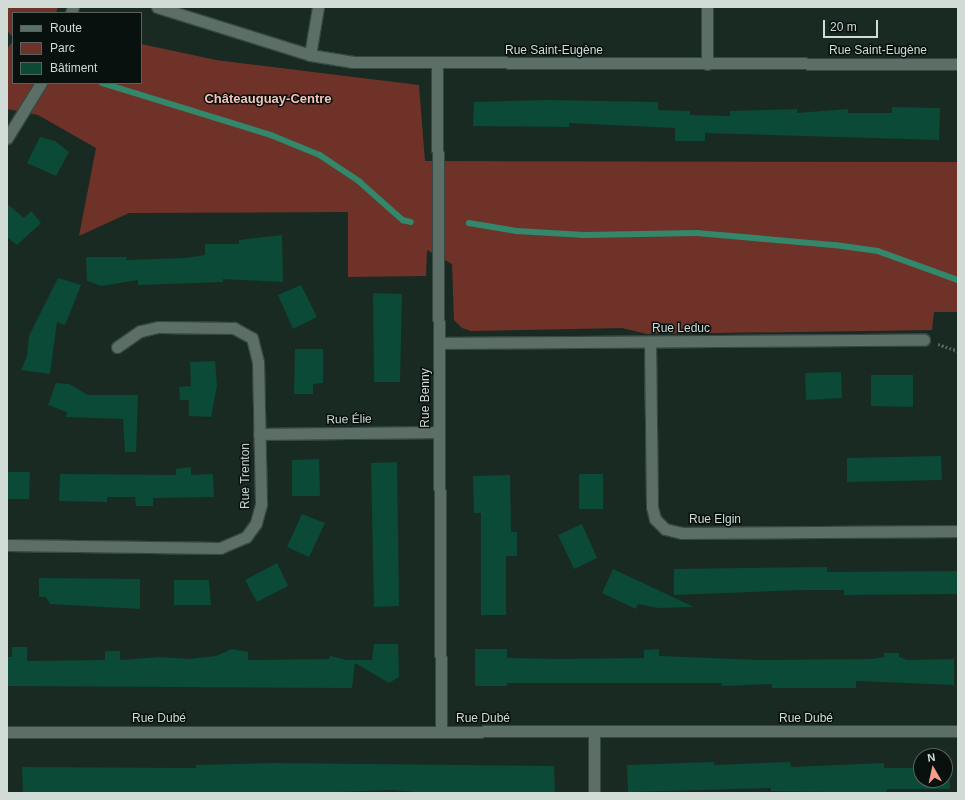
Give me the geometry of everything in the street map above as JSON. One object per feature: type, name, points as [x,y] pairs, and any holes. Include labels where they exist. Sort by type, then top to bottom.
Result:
[{"type":"street","name":"Rue Saint-Eugène","points":[[157,7],[310,55],[353,62],[438,64],[958,64]]},
{"type":"street","points":[[310,55],[318,7]]},
{"type":"street","points":[[707,7],[707,64]]},
{"type":"street","name":"Rue Benny","points":[[438,64],[441,732]]},
{"type":"street","points":[[7,138],[40,84]]},
{"type":"street","name":"Rue Trenton","points":[[7,546],[195,549],[220,548],[238,542],[252,530],[259,514],[257,352],[247,333],[226,327],[158,327],[140,331],[117,347]]},
{"type":"street","name":"Rue Leduc","points":[[439,343],[924,340]]},
{"type":"street","name":"Rue Elgin","points":[[650,342],[652,507],[655,519],[665,529],[683,533],[958,532]]},
{"type":"street","name":"Rue Élie","points":[[259,434],[439,432]]},
{"type":"street","name":"Rue Dubé","points":[[7,732],[594,733],[958,731]]},
{"type":"street","points":[[594,733],[594,793]]},
{"type":"path","points":[[924,340],[958,351]]},
{"type":"green space","points":[[7,7],[58,7],[56,12],[12,12],[12,36],[7,31]]},
{"type":"green space","points":[[12,42],[12,84],[142,84],[142,44],[216,60],[419,85],[425,161],[958,162],[958,312],[934,312],[932,330],[647,334],[622,328],[471,331],[462,328],[454,320],[452,264],[427,250],[426,276],[348,277],[348,212],[129,213],[79,236],[96,148],[38,115],[7,109],[7,49]]},
{"type":"building","points":[[546,100],[658,102],[658,110],[690,111],[690,115],[730,116],[730,111],[797,109],[797,113],[848,109],[848,113],[892,113],[892,107],[940,108],[939,140],[705,133],[705,141],[675,141],[675,128],[569,123],[569,127],[473,126],[474,102]]},
{"type":"building","points":[[40,137],[55,141],[69,152],[56,176],[27,163]]},
{"type":"building","points":[[7,204],[24,218],[31,211],[41,223],[17,245],[7,237]]},
{"type":"building","points":[[282,235],[283,282],[223,279],[223,282],[138,285],[138,280],[101,286],[87,281],[86,257],[127,257],[126,260],[186,258],[205,255],[205,244],[239,244],[239,240]]},
{"type":"building","points":[[58,278],[81,285],[65,325],[57,322],[50,374],[21,370],[27,356],[29,336]]},
{"type":"building","points":[[301,285],[317,317],[293,329],[278,295]]},
{"type":"building","points":[[373,293],[402,294],[400,382],[374,382]]},
{"type":"building","points":[[295,349],[323,349],[323,383],[313,384],[313,394],[294,394]]},
{"type":"building","points":[[215,361],[217,386],[211,417],[189,416],[189,400],[180,400],[179,387],[191,386],[190,362]]},
{"type":"building","points":[[841,372],[842,398],[806,400],[805,373]]},
{"type":"building","points":[[871,375],[913,375],[913,407],[871,406]]},
{"type":"building","points":[[56,383],[69,384],[88,395],[138,395],[136,452],[125,452],[123,419],[66,417],[67,412],[48,405]]},
{"type":"building","points":[[941,456],[942,480],[847,482],[847,458]]},
{"type":"building","points":[[319,459],[320,496],[292,496],[292,460]]},
{"type":"building","points":[[397,462],[399,606],[374,607],[371,463]]},
{"type":"building","points":[[191,467],[191,475],[213,474],[214,497],[153,498],[153,506],[136,506],[135,497],[107,497],[107,502],[59,501],[60,474],[176,475],[176,469]]},
{"type":"building","points":[[7,472],[30,472],[29,499],[7,499]]},
{"type":"building","points":[[579,474],[603,474],[603,509],[579,509]]},
{"type":"building","points":[[510,475],[511,532],[517,532],[517,556],[506,556],[506,615],[481,615],[481,513],[474,513],[473,476]]},
{"type":"building","points":[[302,514],[325,523],[309,557],[287,547]]},
{"type":"building","points":[[582,524],[597,558],[574,569],[558,535]]},
{"type":"building","points":[[277,563],[288,586],[257,602],[245,580]]},
{"type":"building","points":[[827,567],[827,572],[958,571],[958,594],[844,595],[844,590],[803,590],[674,595],[674,569]]},
{"type":"building","points":[[613,569],[694,607],[659,608],[638,604],[636,609],[602,593]]},
{"type":"building","points":[[39,578],[140,579],[140,609],[50,604],[46,597],[39,597]]},
{"type":"building","points":[[174,580],[209,580],[211,605],[174,605]]},
{"type":"building","points":[[374,644],[398,644],[399,677],[389,683],[355,663],[352,688],[7,686],[7,657],[12,657],[12,647],[27,647],[27,661],[105,660],[105,651],[120,651],[120,660],[160,657],[189,659],[216,656],[232,649],[248,652],[248,660],[329,659],[330,656],[347,660],[372,660]]},
{"type":"building","points":[[475,649],[507,649],[507,658],[559,659],[644,658],[644,650],[659,649],[659,656],[760,660],[871,659],[884,657],[884,653],[899,653],[899,657],[907,660],[954,659],[954,685],[856,681],[856,688],[772,688],[772,684],[722,686],[722,683],[507,683],[507,686],[475,686]]},
{"type":"building","points":[[714,762],[714,765],[790,762],[791,767],[884,763],[884,768],[913,768],[913,788],[950,789],[887,789],[886,793],[771,791],[771,788],[628,792],[627,765]]},
{"type":"building","points":[[271,763],[554,766],[555,793],[427,793],[392,790],[310,793],[23,793],[22,767],[196,768],[196,765]]},
{"type":"waterway","points":[[105,84],[271,135],[320,155],[359,181],[403,220],[411,222]]},
{"type":"waterway","points":[[469,223],[517,231],[584,235],[697,233],[835,245],[878,251],[958,280]]},
{"type":"district","name":"Châteauguay-Centre","points":[[268,99]]}]
